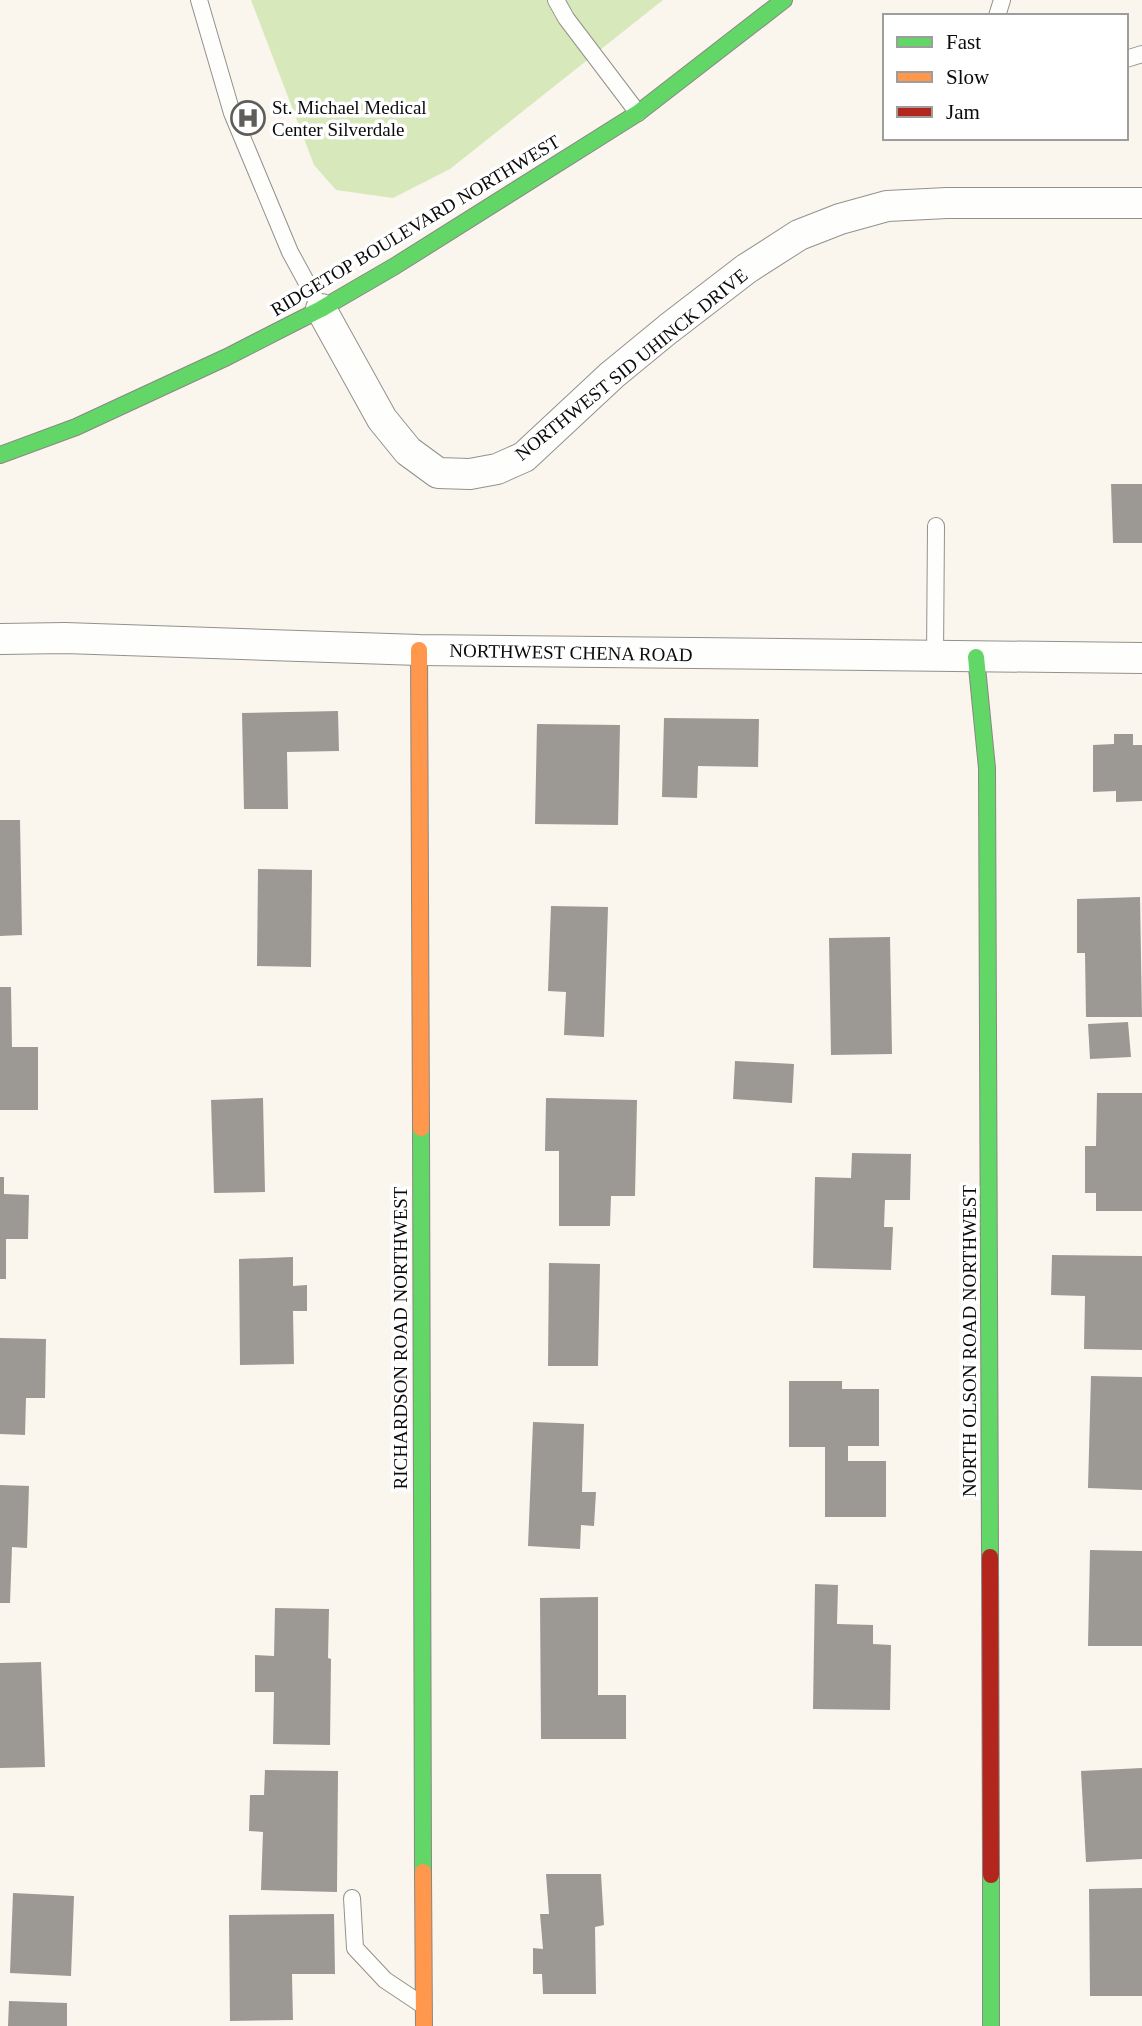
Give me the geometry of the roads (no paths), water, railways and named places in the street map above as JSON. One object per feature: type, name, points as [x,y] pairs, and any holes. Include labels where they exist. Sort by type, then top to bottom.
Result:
[{"type":"street","name":"RIDGETOP BOULEVARD NORTHWEST","points":[[0,455],[76,427],[227,357],[321,309],[499,202],[638,113],[784,0]]},
{"type":"street","name":"NORTHWEST SID UHINCK DRIVE","points":[[321,309],[383,419],[408,451],[438,473],[470,474],[496,469],[524,457],[612,375],[668,328],[746,269],[799,235],[840,219],[887,206],[947,203],[1142,203]]},
{"type":"street","name":"NORTHWEST CHENA ROAD","points":[[0,639],[65,638],[419,650],[1142,658]]},
{"type":"street","name":"RICHARDSON ROAD NORTHWEST","points":[[419,650],[424,2026]]},
{"type":"street","name":"NORTH OLSON ROAD NORTHWEST","points":[[976,657],[987,768],[990,2026]]},
{"type":"lane","points":[[200,0],[232,113],[290,252],[321,309]]},
{"type":"lane","points":[[556,0],[566,18],[638,113]]},
{"type":"lane","points":[[934,656],[936,526]]},
{"type":"lane","points":[[352,1898],[355,1948],[385,1980],[424,2006]]},
{"type":"place","name":"St. Michael Medical Center Silverdale","points":[[248,118]]}]
